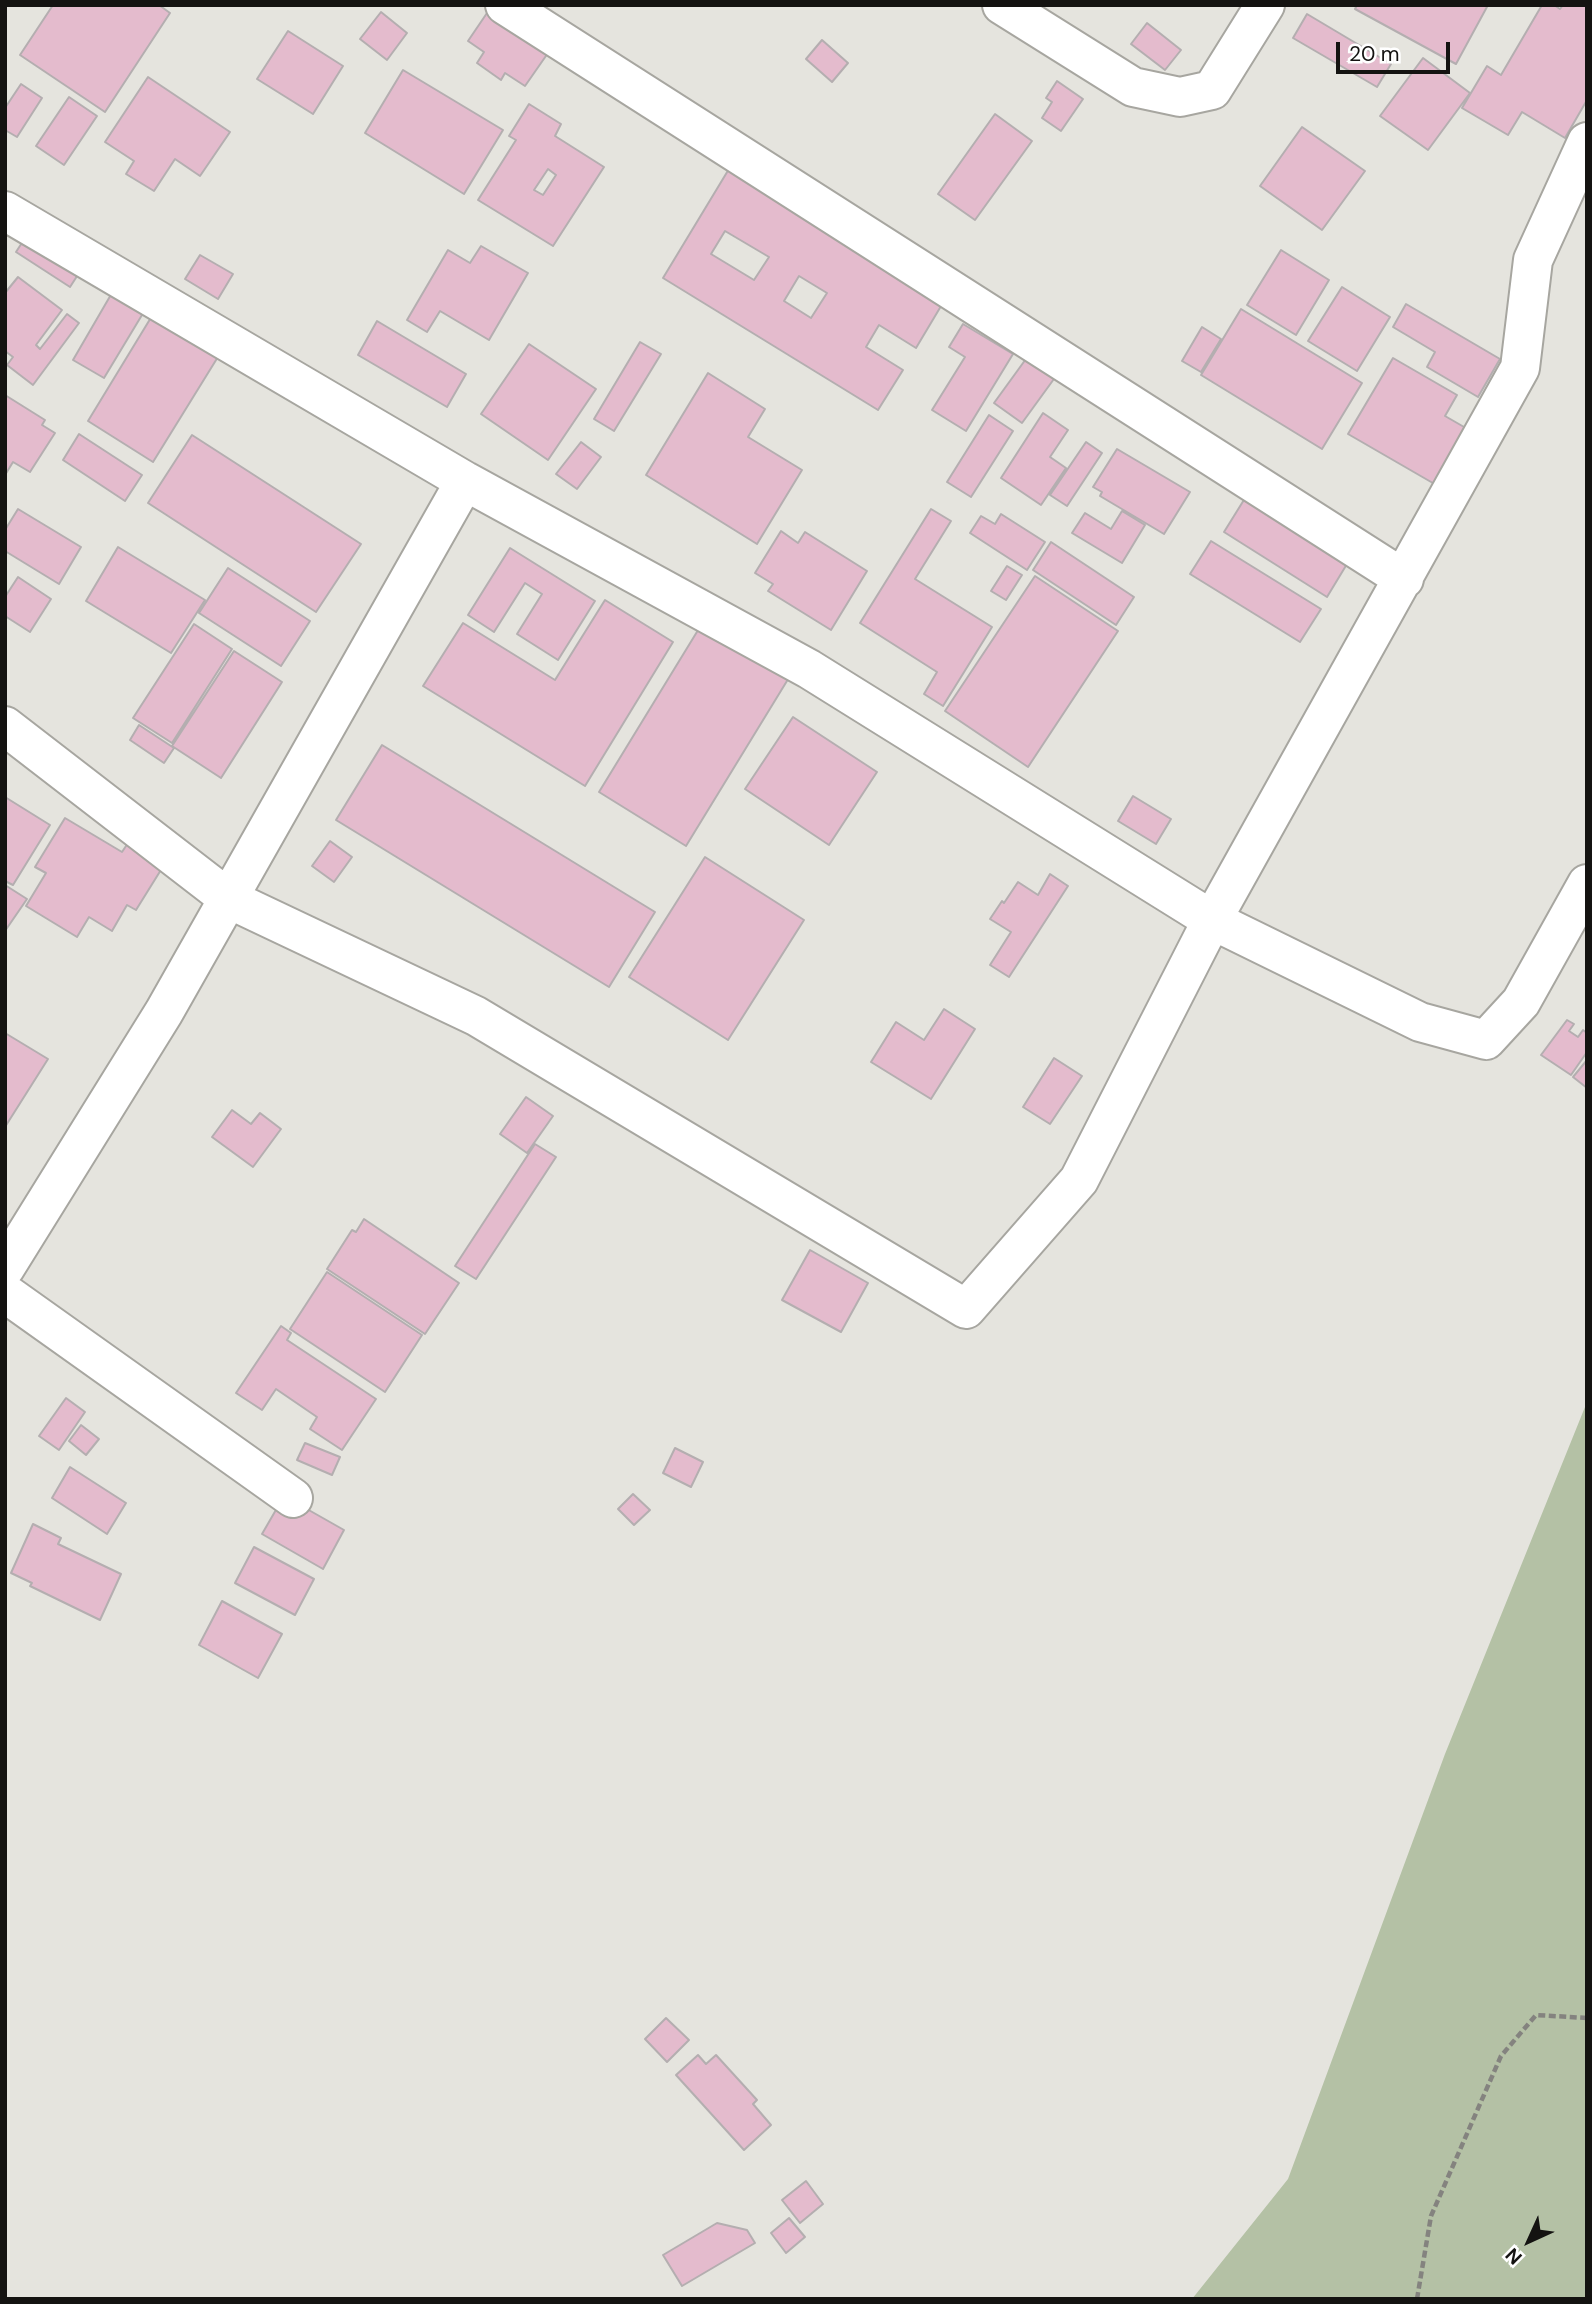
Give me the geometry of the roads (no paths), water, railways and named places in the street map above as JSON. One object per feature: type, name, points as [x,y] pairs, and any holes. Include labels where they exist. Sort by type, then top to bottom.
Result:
[{"type":"street","points":[[505,5],[1404,579]]},
{"type":"street","points":[[1002,5],[1133,88],[1180,97],[1212,90],[1265,5]]},
{"type":"street","points":[[5,726],[229,899],[476,1016],[966,1309],[1079,1180],[1212,920],[1520,368],[1533,260],[1587,142]]},
{"type":"street","points":[[5,211],[465,481],[809,669],[1212,920],[1420,1022],[1486,1040],[1521,1002],[1587,884]]},
{"type":"street","points":[[5,1268],[164,1012],[465,481]]},
{"type":"street","points":[[5,1293],[293,1498]]}]
